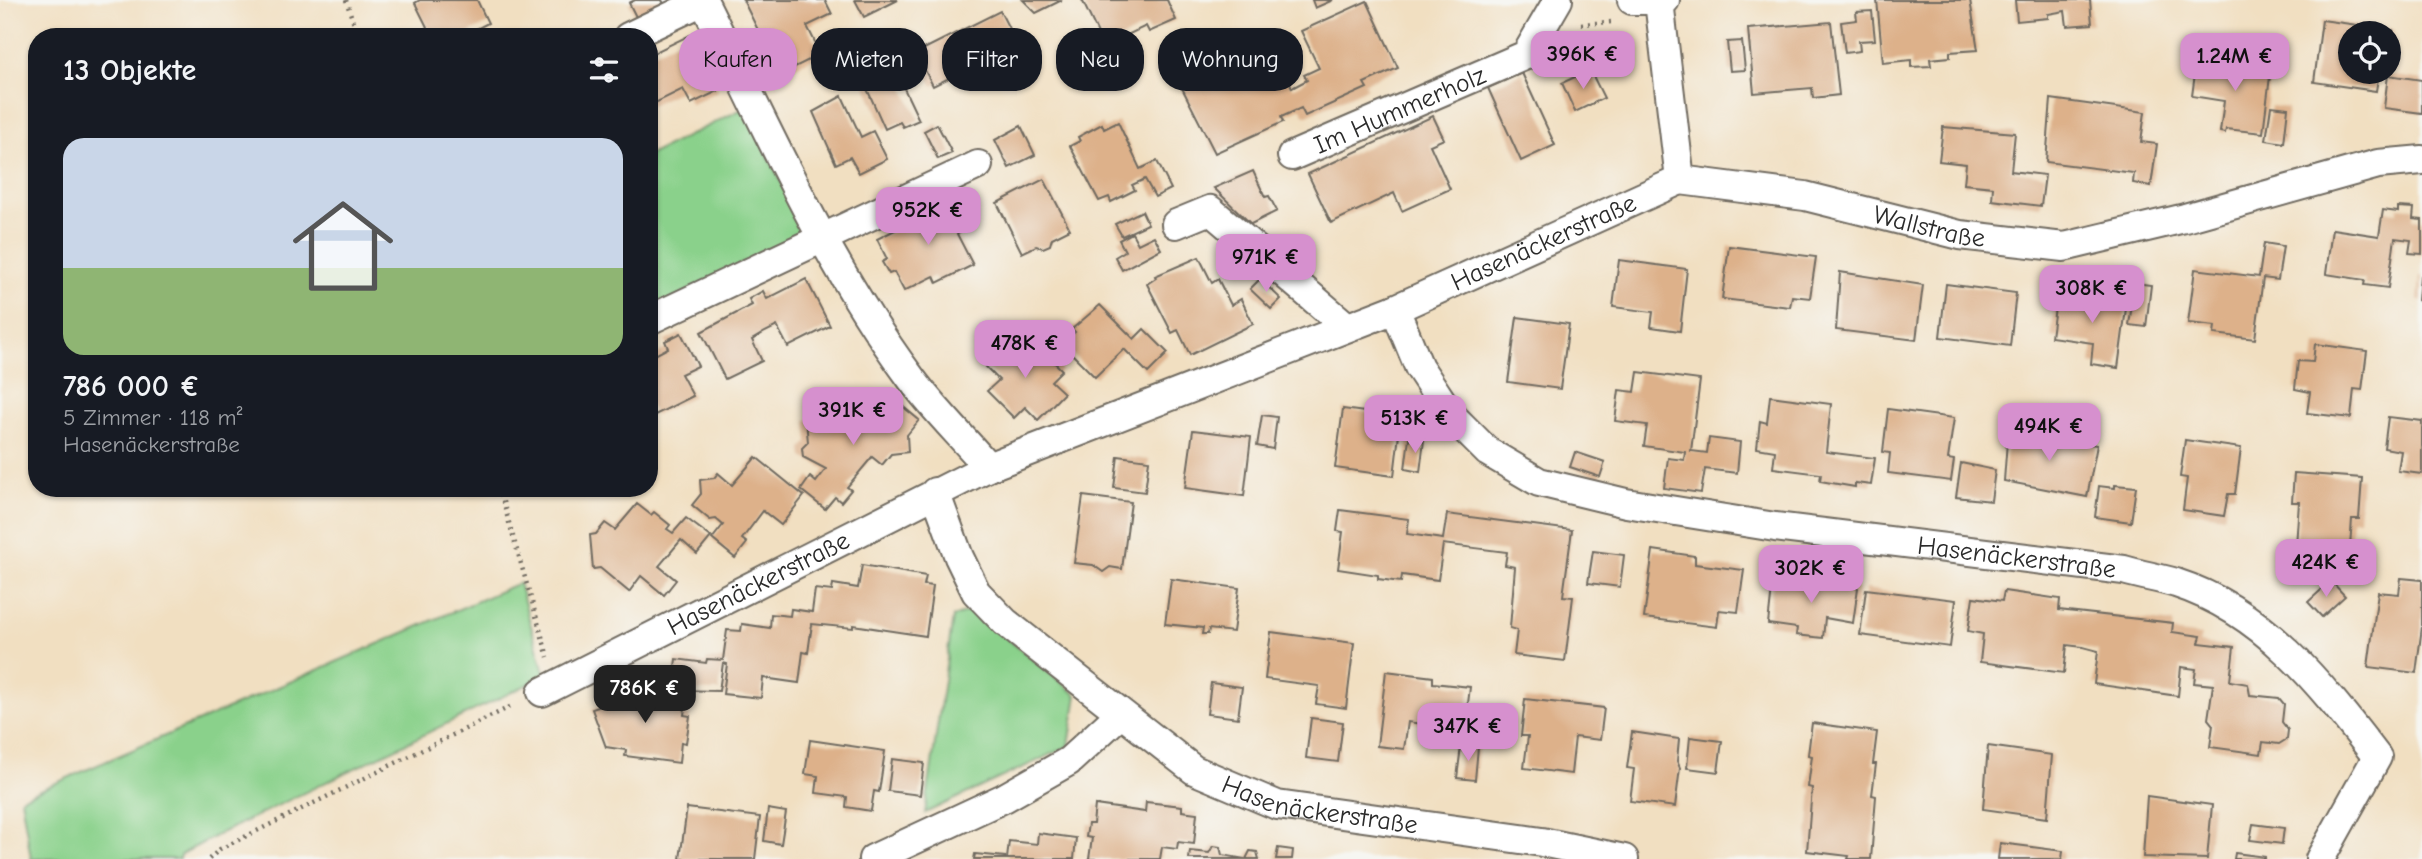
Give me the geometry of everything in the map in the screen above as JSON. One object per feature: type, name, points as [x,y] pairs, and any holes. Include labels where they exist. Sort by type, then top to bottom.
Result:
[{"type":"street","points":[[646,28],[703,0],[824,238],[908,375],[988,467]]},
{"type":"street","name":"Im Hummerholz","points":[[1292,156],[1526,54],[1540,36],[1558,0]]},
{"type":"street","points":[[1652,0],[1680,180]]},
{"type":"street","name":"Wallstraße","points":[[1680,180],[1805,196],[1960,235],[2064,247],[2185,218],[2378,164],[2422,160]]},
{"type":"street","points":[[658,316],[978,165]]},
{"type":"street","name":"Hasenäckerstraße","points":[[549,688],[988,467],[1395,309],[1680,180]]},
{"type":"street","points":[[1176,224],[1210,210],[1347,327]]},
{"type":"street","name":"Hasenäckerstraße","points":[[1395,309],[1419,367],[1450,414],[1488,452],[1539,482],[1626,503],[1775,527],[2124,570],[2179,584],[2236,611],[2281,644],[2333,701],[2377,757],[2320,859]]},
{"type":"street","name":"Hasenäckerstraße","points":[[935,492],[959,557],[976,592],[1005,622],[1194,770],[1277,805],[1542,842],[1624,859]]},
{"type":"street","points":[[873,859],[1004,798],[1069,761],[1120,713]]},
{"type":"path","points":[[346,0],[355,28]]},
{"type":"path","points":[[1540,36],[1588,22],[1614,22]]},
{"type":"path","points":[[209,859],[220,849],[549,688],[501,497]]},
{"type":"green space","points":[[744,108],[806,231],[658,306],[658,151]]},
{"type":"green space","points":[[519,583],[545,676],[219,834],[180,855],[179,859],[31,859],[21,798]]},
{"type":"green space","points":[[972,610],[1077,695],[1069,746],[925,813],[953,617]]},
{"type":"building","points":[[420,0],[477,0],[488,23],[478,28],[428,28],[415,3]]},
{"type":"building","points":[[635,0],[662,0],[664,4],[636,17],[629,3]]},
{"type":"building","points":[[743,0],[825,0],[832,14],[807,26],[811,34],[811,59],[797,66],[797,28],[757,28]]},
{"type":"building","points":[[855,0],[898,0],[864,17]]},
{"type":"building","points":[[1023,0],[1062,0],[1036,13]]},
{"type":"building","points":[[1082,0],[1167,0],[1176,20],[1149,32],[1146,26],[1095,28]]},
{"type":"building","points":[[1312,0],[1333,0],[1315,8]]},
{"type":"building","points":[[1877,0],[1970,0],[1978,50],[1950,52],[1950,57],[1930,59],[1931,66],[1911,67],[1911,60],[1883,63]]},
{"type":"building","points":[[2015,0],[2090,0],[2092,24],[2067,26],[2065,11],[2048,14],[2048,18],[2017,21]]},
{"type":"building","points":[[1367,1],[1398,68],[1364,83],[1367,88],[1305,116],[1301,108],[1281,117],[1283,122],[1215,153],[1184,91],[1303,91],[1303,82],[1307,80],[1304,75],[1319,68],[1303,30]]},
{"type":"building","points":[[1000,11],[1009,28],[966,28]]},
{"type":"building","points":[[1872,11],[1875,40],[1859,41],[1860,51],[1845,53],[1841,22],[1857,20],[1856,12]]},
{"type":"building","points":[[2322,20],[2338,22],[2338,84],[2377,84],[2376,91],[2314,82]]},
{"type":"building","points":[[1831,22],[1839,95],[1813,98],[1812,88],[1754,93],[1748,29]]},
{"type":"building","points":[[679,40],[679,91],[658,102],[658,51]]},
{"type":"building","points":[[942,40],[942,82],[933,86],[928,76],[928,47]]},
{"type":"building","points":[[1742,41],[1745,70],[1730,71],[1727,42]]},
{"type":"building","points":[[2197,59],[2271,68],[2263,133],[2226,129],[2225,133],[2220,132],[2224,101],[2192,96]]},
{"type":"building","points":[[1590,70],[1604,98],[1575,112],[1562,83]]},
{"type":"building","points":[[1522,73],[1555,145],[1521,161],[1488,88]]},
{"type":"building","points":[[2401,77],[2422,80],[2422,113],[2384,108],[2387,84],[2401,84]]},
{"type":"building","points":[[684,91],[718,91],[691,104]]},
{"type":"building","points":[[868,91],[905,91],[919,120],[903,127],[900,122],[885,129]]},
{"type":"building","points":[[842,96],[861,137],[873,131],[887,159],[859,173],[850,157],[836,164],[813,112]]},
{"type":"building","points":[[2051,99],[2145,112],[2141,142],[2157,144],[2151,186],[2133,183],[2134,173],[2046,162]]},
{"type":"building","points":[[2271,106],[2288,108],[2284,143],[2266,140]]},
{"type":"building","points":[[1433,116],[1444,139],[1430,145],[1450,189],[1402,211],[1394,193],[1331,223],[1308,174]]},
{"type":"building","points":[[1118,122],[1140,169],[1157,161],[1171,189],[1155,197],[1145,179],[1132,185],[1135,190],[1111,202],[1109,197],[1099,201],[1070,146],[1080,141],[1078,137],[1102,124],[1104,129]]},
{"type":"building","points":[[937,124],[952,153],[938,159],[924,131]]},
{"type":"building","points":[[1021,126],[1035,155],[1009,168],[995,140]]},
{"type":"building","points":[[1943,127],[2015,133],[2011,171],[2045,175],[2041,206],[1992,200],[1993,187],[1964,184],[1966,164],[1939,161]]},
{"type":"building","points":[[1253,171],[1265,197],[1269,196],[1277,211],[1251,224],[1214,188]]},
{"type":"building","points":[[1044,179],[1070,229],[1052,238],[1050,245],[1043,248],[1036,246],[1022,253],[997,203]]},
{"type":"building","points":[[957,199],[971,227],[957,234],[973,265],[937,283],[934,276],[904,291],[894,272],[889,274],[882,262],[887,259],[877,239]]},
{"type":"building","points":[[2398,207],[2414,208],[2413,219],[2422,220],[2422,254],[2409,253],[2411,240],[2395,238],[2388,288],[2364,285],[2365,280],[2326,274],[2332,229],[2379,236],[2383,210],[2398,212]]},
{"type":"building","points":[[1142,211],[1148,224],[1122,236],[1115,224]]},
{"type":"building","points":[[1132,233],[1138,244],[1154,236],[1161,249],[1122,270],[1115,257],[1125,251],[1119,240]]},
{"type":"building","points":[[2264,243],[2283,246],[2278,280],[2263,278],[2255,339],[2214,334],[2215,326],[2188,323],[2195,269],[2259,277]]},
{"type":"building","points":[[1729,246],[1816,257],[1810,298],[1792,296],[1790,307],[1722,299]]},
{"type":"building","points":[[1199,257],[1212,283],[1218,279],[1231,305],[1241,299],[1253,324],[1190,355],[1178,330],[1172,333],[1147,284],[1156,278],[1155,276]]},
{"type":"building","points":[[1619,260],[1687,269],[1680,331],[1651,327],[1653,312],[1613,307]]},
{"type":"building","points":[[1840,272],[1923,285],[1916,340],[1836,330]]},
{"type":"building","points":[[2420,276],[2422,301],[2418,301]]},
{"type":"building","points":[[806,279],[830,326],[788,347],[777,326],[765,332],[752,340],[762,361],[725,379],[701,332],[752,305],[749,299],[763,291],[767,299]]},
{"type":"building","points":[[1260,279],[1281,299],[1271,309],[1250,289]]},
{"type":"building","points":[[2135,283],[2151,285],[2146,327],[2129,325]]},
{"type":"building","points":[[1946,284],[2016,293],[2010,346],[1940,337]]},
{"type":"building","points":[[2057,292],[2127,301],[2118,368],[2091,364],[2093,343],[2051,337]]},
{"type":"building","points":[[1100,305],[1134,339],[1144,329],[1168,353],[1148,373],[1124,349],[1095,377],[1062,344],[1075,332],[1072,329]]},
{"type":"building","points":[[1517,317],[1569,324],[1560,389],[1508,382]]},
{"type":"building","points":[[681,333],[698,366],[681,374],[693,396],[658,414],[658,353],[668,348],[665,341]]},
{"type":"building","points":[[1011,341],[1023,353],[1034,342],[1062,370],[1051,381],[1064,393],[1038,420],[1025,407],[1014,418],[987,391],[999,380],[986,367]]},
{"type":"building","points":[[2315,344],[2367,351],[2362,390],[2354,389],[2351,418],[2307,413],[2310,392],[2295,389],[2298,361],[2313,362]]},
{"type":"building","points":[[1638,372],[1700,380],[1691,451],[1707,453],[1709,438],[1740,442],[1737,473],[1705,469],[1701,493],[1664,488],[1668,458],[1684,460],[1685,452],[1644,446],[1647,425],[1615,421],[1619,390],[1635,392]]},
{"type":"building","points":[[1770,396],[1831,404],[1826,452],[1875,458],[1871,485],[1855,483],[1855,487],[1820,481],[1821,474],[1773,468],[1775,451],[1757,448],[1760,421],[1767,423]]},
{"type":"building","points":[[859,399],[863,399],[882,416],[895,400],[919,420],[907,435],[908,452],[891,454],[882,465],[872,457],[847,487],[851,490],[841,502],[835,497],[825,509],[801,490],[810,477],[816,482],[826,469],[803,457],[802,448],[808,442],[806,420],[815,419],[819,414],[836,427]]},
{"type":"building","points":[[1343,409],[1401,417],[1394,476],[1335,468]]},
{"type":"building","points":[[1888,409],[1954,418],[1948,459],[1954,460],[1951,481],[1888,473],[1890,453],[1883,452]]},
{"type":"building","points":[[1262,415],[1277,417],[1273,449],[1257,446]]},
{"type":"building","points":[[2388,417],[2422,421],[2422,474],[2398,471],[2401,451],[2384,448]]},
{"type":"building","points":[[2008,428],[2053,435],[2052,439],[2097,445],[2087,497],[2004,481]]},
{"type":"building","points":[[1193,430],[1251,437],[1244,496],[1185,488]]},
{"type":"building","points":[[1409,438],[1424,440],[1420,472],[1405,469]]},
{"type":"building","points":[[2185,440],[2241,448],[2235,494],[2228,494],[2224,516],[2183,510],[2187,478],[2180,477]]},
{"type":"building","points":[[1575,452],[1605,462],[1600,477],[1570,467]]},
{"type":"building","points":[[1118,456],[1149,460],[1145,492],[1114,488]]},
{"type":"building","points":[[756,457],[804,496],[781,525],[763,511],[742,539],[747,543],[735,558],[712,539],[723,525],[716,519],[710,520],[692,505],[701,494],[700,480],[714,478],[718,473],[732,485]]},
{"type":"building","points":[[1961,463],[1995,470],[1991,501],[1956,497]]},
{"type":"building","points":[[2294,473],[2362,478],[2359,519],[2352,519],[2349,560],[2326,558],[2327,548],[2296,546],[2299,502],[2292,502]]},
{"type":"building","points":[[2115,485],[2136,487],[2131,522],[2095,517],[2099,486],[2115,488]]},
{"type":"building","points":[[1083,496],[1131,502],[1122,569],[1110,567],[1103,572],[1093,565],[1074,563]]},
{"type":"building","points":[[637,504],[651,515],[654,512],[670,525],[667,529],[673,533],[686,518],[711,537],[697,554],[681,540],[659,566],[676,580],[664,595],[641,576],[629,592],[600,568],[593,569],[590,535],[596,534],[605,523],[615,530]]},
{"type":"building","points":[[1340,510],[1409,519],[1407,534],[1443,539],[1447,514],[1572,530],[1563,596],[1573,597],[1565,661],[1514,655],[1517,630],[1510,628],[1515,567],[1505,565],[1507,552],[1443,544],[1438,580],[1402,575],[1401,582],[1378,579],[1378,575],[1338,569],[1343,532],[1337,531]]},
{"type":"building","points":[[1653,550],[1695,556],[1695,564],[1744,570],[1738,612],[1719,610],[1717,627],[1644,618]]},
{"type":"building","points":[[1593,551],[1624,555],[1620,587],[1588,583]]},
{"type":"building","points":[[862,565],[926,576],[924,585],[933,586],[926,636],[853,625],[853,628],[812,624],[808,653],[803,652],[799,683],[763,678],[761,698],[723,694],[727,664],[723,663],[719,691],[672,690],[676,659],[706,663],[707,659],[723,660],[727,630],[741,631],[742,624],[770,628],[771,614],[790,616],[791,609],[812,612],[815,589],[832,591],[833,584],[858,588]]},
{"type":"building","points":[[1803,578],[1858,588],[1853,623],[1825,618],[1823,638],[1796,635],[1797,628],[1768,624],[1773,579],[1803,583]]},
{"type":"building","points":[[2401,578],[2422,580],[2422,627],[2416,673],[2368,667],[2378,592],[2399,594]]},
{"type":"building","points":[[1171,579],[1239,588],[1233,632],[1209,629],[1208,634],[1202,634],[1203,628],[1165,624]]},
{"type":"building","points":[[2331,581],[2345,596],[2322,617],[2308,602]]},
{"type":"building","points":[[1866,589],[1956,600],[1950,647],[1860,635]]},
{"type":"building","points":[[2004,591],[2060,599],[2059,610],[2173,623],[2172,632],[2201,636],[2199,643],[2234,647],[2230,681],[2248,684],[2250,695],[2279,698],[2284,704],[2282,722],[2288,730],[2287,739],[2279,744],[2263,742],[2261,754],[2210,747],[2213,725],[2208,719],[2213,685],[2194,683],[2196,669],[2181,667],[2178,696],[2094,684],[2098,651],[2083,647],[2067,645],[2064,673],[1980,662],[1983,634],[1968,631],[1973,597],[2002,601]]},
{"type":"building","points":[[1271,632],[1354,643],[1346,708],[1316,704],[1319,686],[1265,679]]},
{"type":"building","points":[[1386,671],[1433,677],[1433,683],[1470,687],[1464,737],[1429,733],[1430,725],[1408,722],[1404,749],[1377,746]]},
{"type":"building","points":[[1211,683],[1242,687],[1238,718],[1207,714]]},
{"type":"building","points":[[639,686],[656,687],[654,695],[686,700],[684,715],[690,716],[686,743],[681,742],[679,763],[625,756],[626,750],[606,747],[592,709],[607,704],[616,705],[618,690],[638,693]]},
{"type":"building","points":[[1525,699],[1604,708],[1600,740],[1575,737],[1571,774],[1524,768],[1528,736],[1521,736]]},
{"type":"building","points":[[1311,718],[1343,722],[1338,762],[1306,758]]},
{"type":"building","points":[[1812,723],[1877,732],[1873,764],[1876,764],[1872,795],[1876,796],[1871,859],[1848,859],[1849,856],[1807,851],[1812,788],[1808,787],[1812,756],[1808,755]]},
{"type":"building","points":[[1632,732],[1679,739],[1677,761],[1680,768],[1675,807],[1630,801],[1634,769],[1627,768]]},
{"type":"building","points":[[1690,737],[1722,741],[1718,772],[1687,768]]},
{"type":"building","points":[[810,740],[885,751],[879,792],[874,791],[871,811],[846,807],[847,797],[816,793],[818,776],[805,774]]},
{"type":"building","points":[[1461,746],[1478,747],[1475,780],[1457,778]]},
{"type":"building","points":[[1988,746],[2052,755],[2047,818],[1983,809]]},
{"type":"building","points":[[892,759],[924,763],[920,795],[888,791]]},
{"type":"building","points":[[2147,796],[2212,805],[2207,859],[2143,857]]},
{"type":"building","points":[[1146,802],[1182,806],[1182,811],[1197,813],[1194,844],[1178,842],[1177,849],[1162,847],[1160,859],[1089,859],[1092,838],[1086,837],[1088,824],[1093,824],[1095,805],[1145,812]]},
{"type":"building","points":[[687,808],[760,817],[755,859],[680,859]]},
{"type":"building","points":[[768,809],[786,812],[781,844],[764,841]]},
{"type":"building","points":[[2253,824],[2284,828],[2282,844],[2250,840]]},
{"type":"building","points":[[1038,833],[1076,838],[1074,859],[1007,859],[1009,841],[1037,844]]},
{"type":"building","points":[[2000,843],[2063,851],[2062,859],[1998,859]]},
{"type":"building","points":[[1213,846],[1220,847],[1222,855],[1245,859],[1189,859],[1190,851],[1209,853]]},
{"type":"building","points":[[1278,848],[1293,850],[1292,859],[1276,859]]},
{"type":"building","points":[[1250,851],[1257,852],[1259,859],[1246,859]]},
{"type":"building","points":[[2235,853],[2265,857],[2265,859],[2234,859]]},
{"type":"building","points":[[975,854],[1005,857],[1005,859],[974,859]]}]
